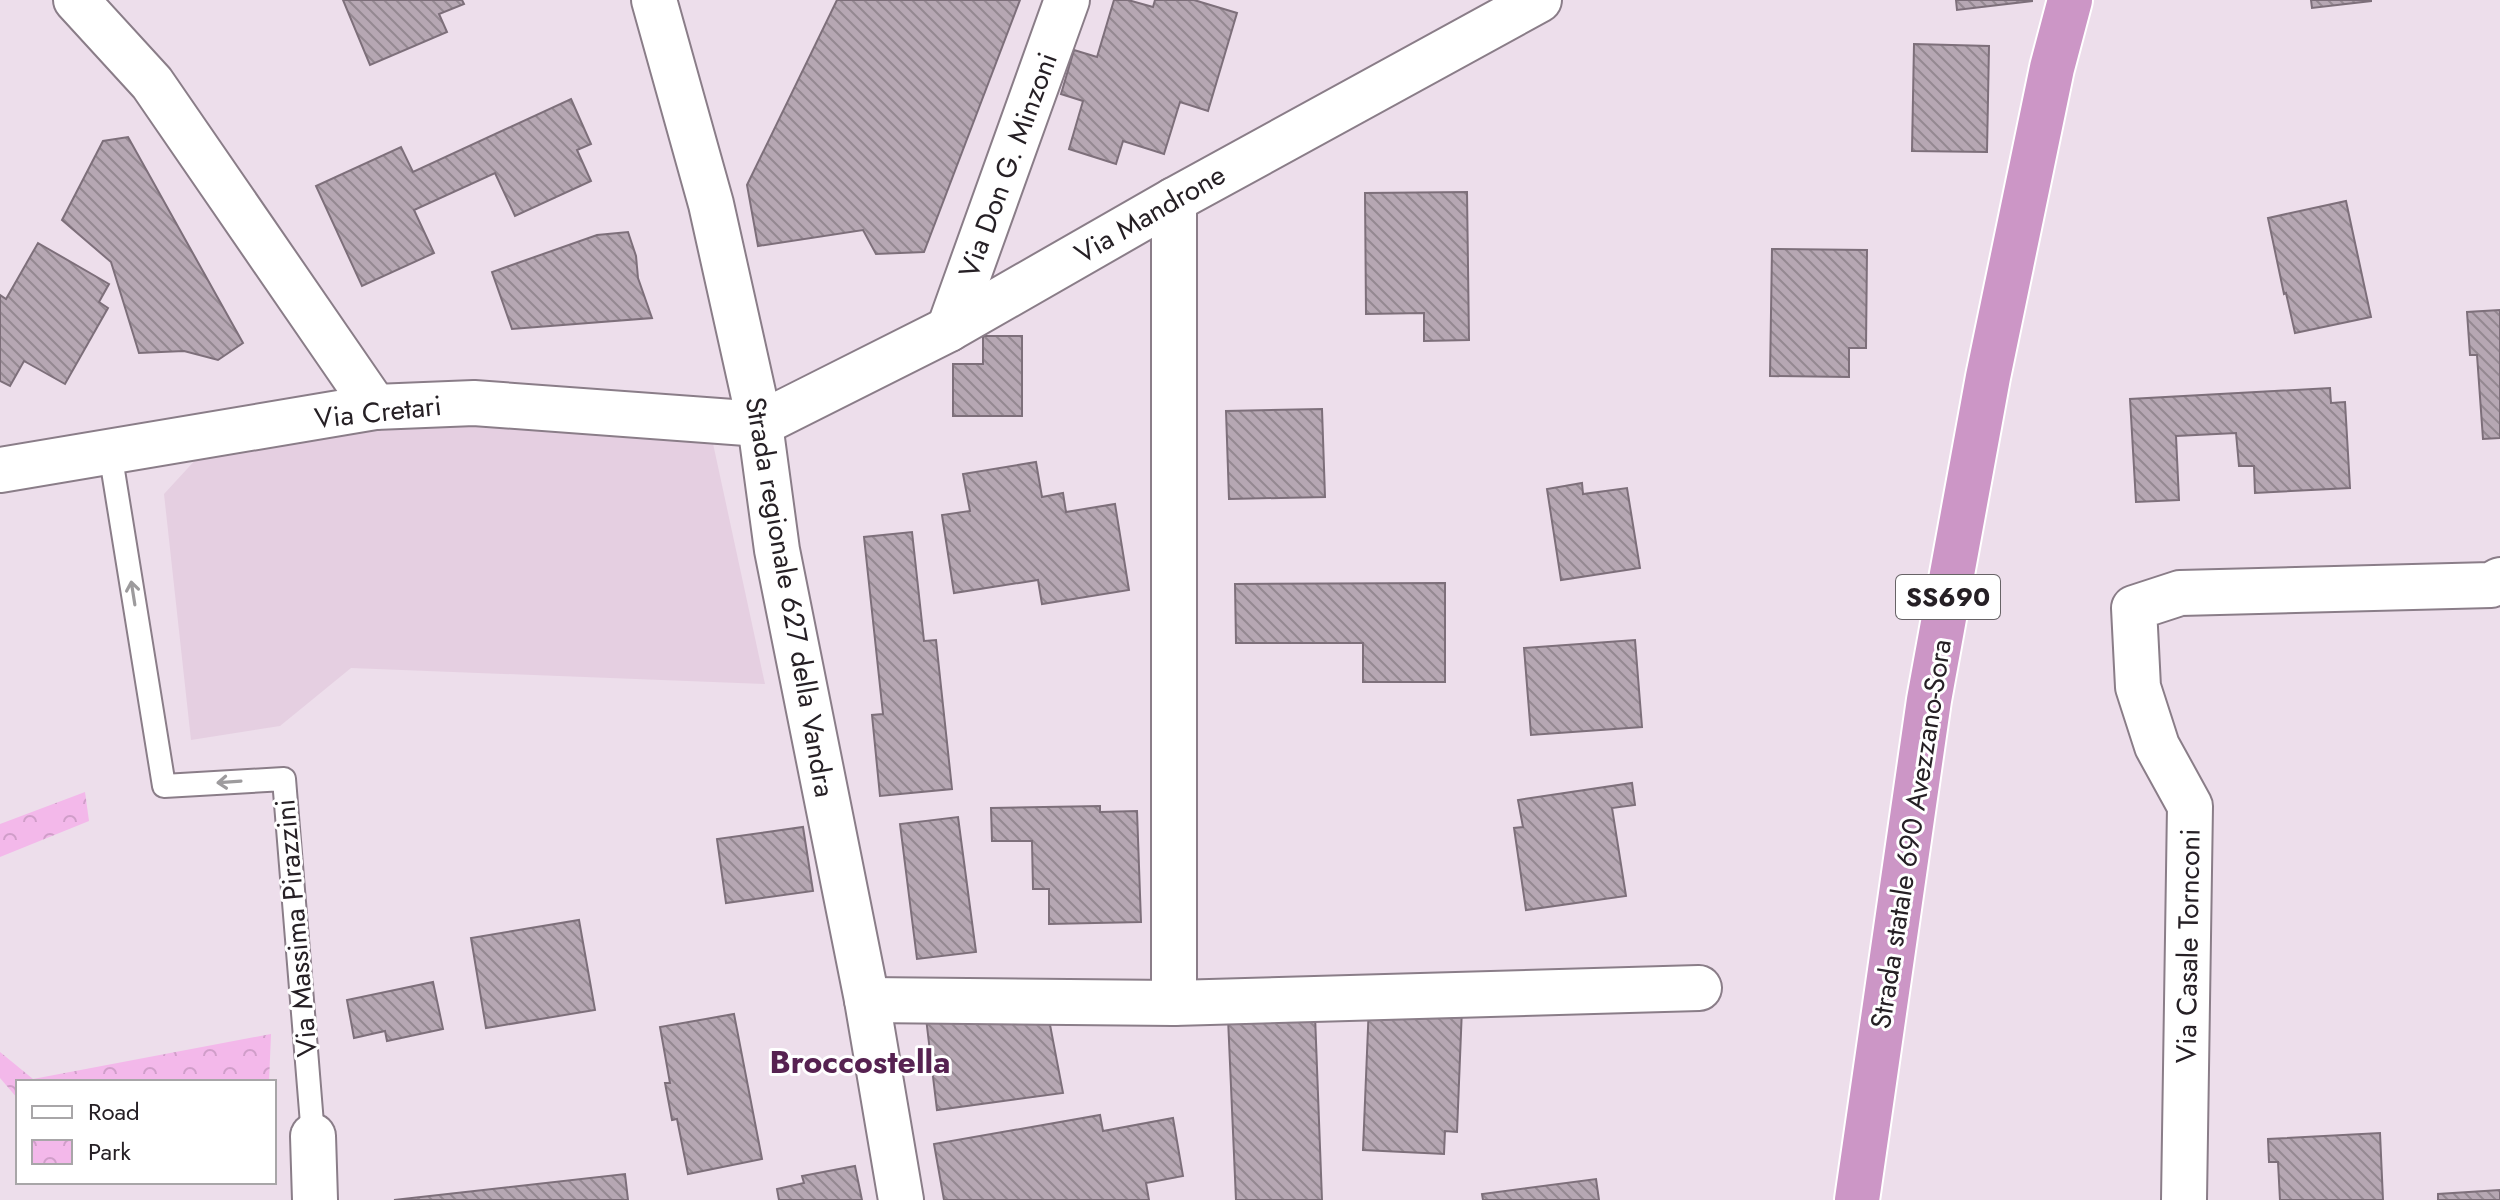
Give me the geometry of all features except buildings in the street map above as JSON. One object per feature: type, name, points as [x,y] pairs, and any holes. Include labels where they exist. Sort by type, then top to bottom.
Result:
[{"type":"highway","name":"Strada statale 690 Avezzano-Sora","points":[[1857,1200],[1929,700],[1988,377],[2052,68],[2070,0]]},
{"type":"street","points":[[76,0],[152,83],[375,407]]},
{"type":"street","name":"Strada regionale 627 della Vandra","points":[[654,0],[711,204],[760,424],[777,550],[867,1000],[901,1200]]},
{"type":"street","name":"Via Don G. Minzoni","points":[[949,329],[1067,0]]},
{"type":"street","name":"Via Mandrone","points":[[760,424],[949,329],[1174,200],[1539,0]]},
{"type":"street","points":[[1174,200],[1174,1003]]},
{"type":"street","name":"Via Cretari","points":[[0,470],[375,407],[474,403],[760,424]]},
{"type":"street","name":"Via Casale Tornconi","points":[[2184,1200],[2190,806],[2157,746],[2138,687],[2134,608],[2180,593],[2491,585],[2500,580]]},
{"type":"street","points":[[867,1000],[1174,1003],[1699,988]]},
{"type":"street","name":"Via Massima Pirazzini","points":[[313,1136],[315,1200]]},
{"type":"lane","name":"Via Massima Pirazzini","points":[[110,452],[164,786],[284,779],[313,1136]]},
{"type":"shaded area","points":[[336,424],[709,425],[765,684],[351,668],[280,726],[191,740],[164,494],[210,444]]},
{"type":"green space","points":[[85,792],[89,821],[0,857],[0,824]]},
{"type":"green space","points":[[271,1034],[269,1080],[16,1080],[16,1097],[0,1078],[0,1052],[33,1079]]},
{"type":"district","name":"Broccostella","points":[[860,1062]]}]
